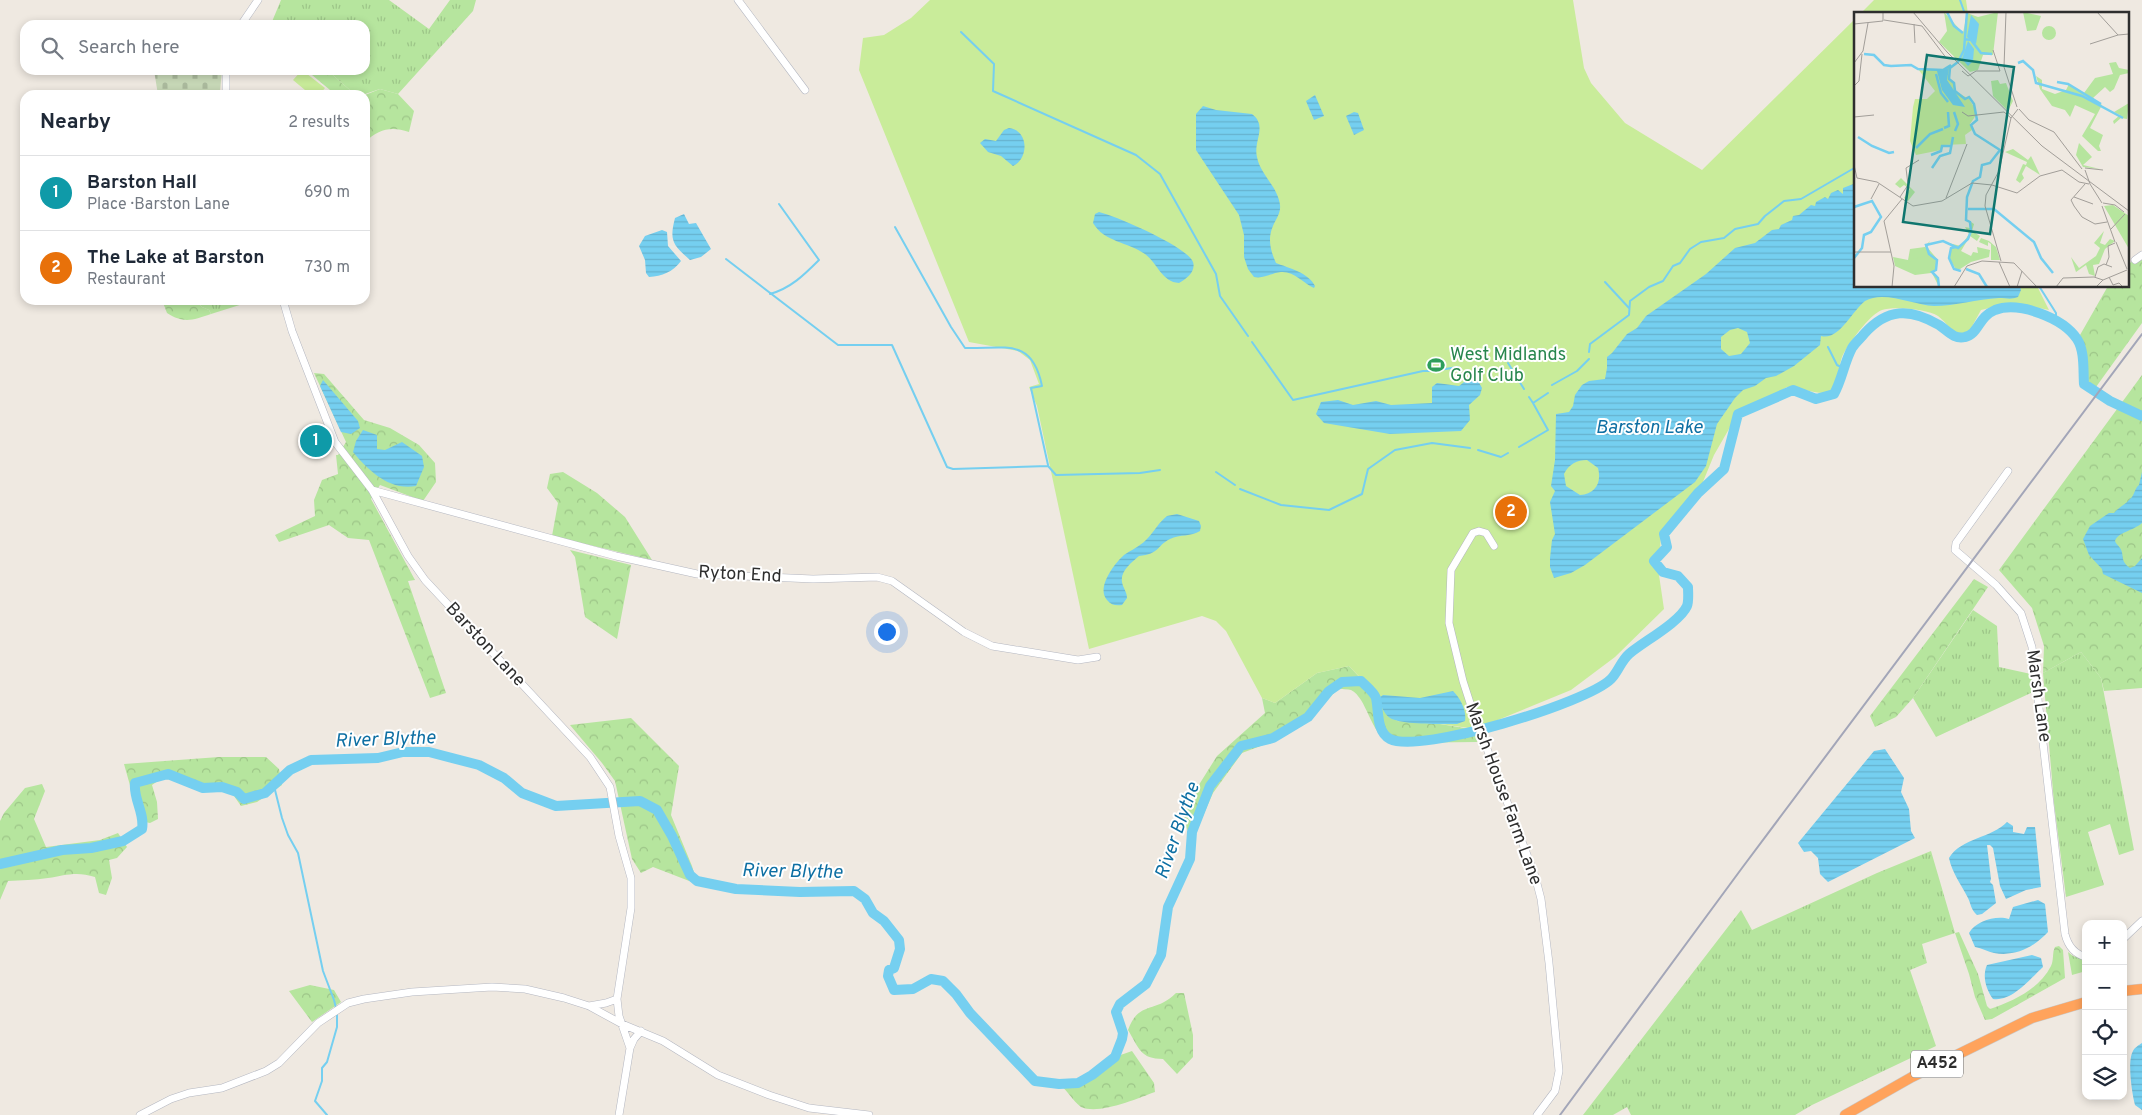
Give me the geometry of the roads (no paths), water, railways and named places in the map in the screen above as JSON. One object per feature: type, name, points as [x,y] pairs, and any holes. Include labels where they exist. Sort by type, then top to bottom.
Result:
[{"type":"highway","points":[[2127,990],[2142,988]]},
{"type":"highway","name":"A452","points":[[1845,1115],[1912,1077],[2032,1018],[2082,1003]]},
{"type":"street","points":[[244,20],[258,0]]},
{"type":"street","points":[[738,0],[805,90]]},
{"type":"street","points":[[226,75],[226,90]]},
{"type":"street","points":[[2135,260],[2142,255]]},
{"type":"street","name":"Barston Lane","points":[[284,305],[292,331],[335,442],[372,490],[408,556],[425,580],[590,757],[610,786],[619,836],[630,869],[632,896],[616,998],[630,1048]]},
{"type":"street","name":"Marsh Lane","points":[[2008,471],[1956,544],[1955,550],[1996,585],[2020,613],[2032,647],[2065,934],[2070,948],[2082,956]]},
{"type":"street","name":"Ryton End","points":[[372,490],[616,556],[697,574],[813,579],[877,577],[892,581],[964,632],[992,646],[1078,660],[1097,657]]},
{"type":"street","name":"Marsh House Farm Lane","points":[[1494,546],[1486,533],[1479,531],[1473,533],[1451,570],[1449,623],[1472,709],[1535,876],[1542,908],[1559,1071],[1555,1091],[1537,1115]]},
{"type":"street","points":[[2127,934],[2142,921]]},
{"type":"street","points":[[140,1115],[171,1099],[189,1093],[222,1088],[266,1071],[279,1063],[331,1013],[340,1007],[364,999],[386,995],[492,987],[551,995],[589,1006],[622,1024],[663,1041],[718,1075],[769,1095],[809,1108],[869,1115]]},
{"type":"street","points":[[589,1006],[606,1003],[616,998]]},
{"type":"street","points":[[619,1115],[630,1048],[634,1039],[641,1031]]},
{"type":"water","points":[[1315,95],[1324,116],[1314,120],[1306,101]]},
{"type":"water","points":[[1203,106],[1216,110],[1252,114],[1257,119],[1260,129],[1256,151],[1257,157],[1279,198],[1280,205],[1279,213],[1270,236],[1270,245],[1276,263],[1303,274],[1312,281],[1315,286],[1314,288],[1290,273],[1281,272],[1264,277],[1254,277],[1248,269],[1244,257],[1244,235],[1239,215],[1196,150],[1196,114]]},
{"type":"water","points":[[1354,112],[1358,113],[1364,130],[1354,135],[1346,116]]},
{"type":"water","points":[[1009,128],[1016,130],[1020,134],[1024,145],[1022,157],[1013,166],[1001,156],[988,152],[980,143],[985,139],[996,141],[1004,130]]},
{"type":"water","name":"Barston Lake","points":[[1854,184],[1854,288],[2020,288],[2018,297],[1934,306],[1890,297],[1873,298],[1865,301],[1834,334],[1821,336],[1820,345],[1794,366],[1743,390],[1735,398],[1717,424],[1706,466],[1695,482],[1585,565],[1571,573],[1554,578],[1550,567],[1552,540],[1555,534],[1550,502],[1555,491],[1551,486],[1555,460],[1556,414],[1569,412],[1573,406],[1575,395],[1582,385],[1589,381],[1605,379],[1607,357],[1627,334],[1637,328],[1646,316],[1706,274],[1735,248],[1755,243],[1772,230],[1779,229],[1781,225],[1792,220],[1793,216],[1799,215],[1811,205],[1815,206],[1816,202],[1825,197],[1828,199],[1831,193],[1838,190],[1843,194],[1843,188]],"holes":[[[1738,328],[1747,332],[1750,343],[1741,354],[1729,356],[1721,349],[1721,337],[1730,330]],[[1587,460],[1598,468],[1598,483],[1590,492],[1580,495],[1566,486],[1564,474],[1574,463]]]},
{"type":"water","points":[[1099,212],[1120,219],[1179,248],[1193,262],[1193,269],[1190,274],[1179,283],[1168,279],[1145,254],[1103,234],[1093,223],[1095,214]]},
{"type":"water","points":[[684,214],[689,224],[696,223],[711,249],[701,257],[690,260],[676,246],[672,232],[675,218]]},
{"type":"water","points":[[662,230],[667,232],[668,246],[681,261],[667,273],[649,277],[646,273],[645,260],[639,246],[645,236]]},
{"type":"water","points":[[1468,379],[1477,379],[1482,388],[1480,395],[1469,405],[1470,420],[1461,431],[1390,434],[1324,423],[1316,414],[1321,402],[1338,400],[1353,405],[1376,401],[1391,405],[1432,403],[1432,387],[1437,383],[1459,386]]},
{"type":"water","points":[[323,380],[358,421],[360,428],[351,434],[341,432],[320,386]]},
{"type":"water","points":[[363,430],[377,435],[377,449],[385,450],[402,442],[422,456],[424,467],[416,486],[406,487],[388,482],[372,472],[359,459],[353,452],[356,441]]},
{"type":"water","points":[[2142,472],[2142,523],[2122,533],[2115,541],[2121,551],[2124,562],[2130,568],[2135,566],[2142,558],[2142,593],[2103,574],[2102,569],[2089,555],[2083,539],[2090,526],[2109,513],[2114,513],[2132,497],[2139,485]]},
{"type":"water","points":[[1177,514],[1199,521],[1200,531],[1170,539],[1154,552],[1139,556],[1127,567],[1123,574],[1122,582],[1127,598],[1122,605],[1110,603],[1104,595],[1104,589],[1108,576],[1116,564],[1124,555],[1146,540],[1167,516]]},
{"type":"water","points":[[1453,691],[1465,713],[1465,721],[1457,724],[1422,724],[1395,720],[1386,714],[1379,698],[1383,695],[1420,698]]},
{"type":"water","points":[[1885,749],[1904,778],[1901,792],[1909,809],[1911,831],[1915,838],[1828,882],[1820,874],[1818,858],[1811,851],[1804,852],[1798,843],[1874,751]]},
{"type":"water","points":[[2007,822],[2013,826],[2013,832],[2024,834],[2027,827],[2035,827],[2041,887],[2026,890],[2006,899],[2000,886],[1993,848],[1987,845],[1990,882],[1993,885],[1996,903],[1982,914],[1977,915],[1954,874],[1949,858],[1961,846],[1993,832]]},
{"type":"water","points":[[2038,900],[2045,904],[2048,932],[2037,942],[2024,950],[2010,954],[1994,953],[1975,947],[1969,933],[1976,925],[1992,919],[2009,919],[2013,907]]},
{"type":"water","points":[[2032,955],[2041,958],[2043,967],[2014,993],[2000,999],[1993,999],[1985,982],[1987,965]]},
{"type":"water","points":[[2142,1043],[2142,1110],[2135,1105],[2131,1086],[2130,1062],[2133,1051]]},
{"type":"waterway","points":[[1960,0],[1964,12]]},
{"type":"waterway","points":[[961,32],[994,64],[993,91],[1136,155],[1160,174],[1216,274],[1220,296],[1248,336]]},
{"type":"waterway","points":[[1589,352],[1590,344],[1629,315],[1630,301],[1649,287],[1663,281],[1673,266],[1680,263],[1690,249],[1701,242],[1724,238],[1735,229],[1758,224],[1784,201],[1801,199],[1854,168]]},
{"type":"waterway","points":[[770,294],[791,285],[819,260],[779,204]]},
{"type":"waterway","points":[[895,227],[951,327],[965,348],[1015,349],[1024,353],[1031,360],[1037,370],[1042,386],[1031,388],[1048,465]]},
{"type":"waterway","points":[[726,259],[838,345],[892,345],[947,467],[953,469],[1048,466],[1056,475],[1140,473],[1160,470]]},
{"type":"waterway","points":[[1605,282],[1629,308]]},
{"type":"waterway","points":[[2040,288],[2056,313],[2056,321]]},
{"type":"waterway","name":"River Blythe","points":[[0,864],[62,850],[91,848],[123,841],[142,829],[142,817],[135,783],[168,774],[203,788],[222,787],[237,792],[244,799],[265,793],[290,770],[311,760],[378,758],[403,752],[429,752],[479,765],[504,778],[522,793],[556,806],[640,801],[657,810],[672,836],[690,875],[697,881],[736,889],[800,892],[854,891],[865,899],[873,913],[884,921],[899,940],[900,949],[894,968],[889,970],[888,976],[894,990],[913,989],[931,979],[943,981],[956,994],[970,1013],[1035,1081],[1059,1084],[1078,1083],[1092,1075],[1115,1057],[1123,1033],[1116,1012],[1120,1004],[1146,984],[1161,955],[1168,907],[1190,859],[1192,832],[1210,786],[1241,746],[1273,738],[1308,717],[1329,691],[1342,682],[1361,681],[1376,698],[1382,731],[1390,739],[1407,742],[1467,733],[1503,724],[1571,701],[1596,689],[1611,679],[1629,654],[1677,619],[1687,606],[1688,587],[1678,576],[1663,572],[1654,561],[1667,547],[1664,534],[1698,493],[1724,469],[1738,414],[1793,390],[1816,399],[1834,394],[1852,348],[1881,319],[1899,313],[1918,316],[1928,319],[1954,336],[1961,338],[1970,335],[1985,317],[1995,310],[2016,308],[2040,313],[2062,324],[2077,339],[2082,355],[2084,384],[2110,401],[2142,416]]},
{"type":"waterway","points":[[1252,342],[1293,400],[1423,371],[1458,367]]},
{"type":"waterway","points":[[1828,347],[1837,365],[1845,369]]},
{"type":"waterway","points":[[1552,385],[1577,371],[1589,359]]},
{"type":"waterway","points":[[1508,363],[1524,389]]},
{"type":"waterway","points":[[1519,447],[1548,430],[1533,403],[1548,393]]},
{"type":"waterway","points":[[1529,397],[1533,403]]},
{"type":"waterway","points":[[1240,489],[1281,505],[1329,510],[1362,494],[1368,469],[1395,450],[1432,443],[1470,448]]},
{"type":"waterway","points":[[1478,450],[1501,457],[1508,453]]},
{"type":"waterway","points":[[1216,472],[1235,485]]},
{"type":"waterway","points":[[274,786],[288,835],[298,853],[323,971],[336,1008]]},
{"type":"waterway","points":[[327,1115],[315,1101],[322,1081],[322,1068],[327,1062],[337,1027],[337,1013]]},
{"type":"railway","points":[[1560,1115],[1742,868],[2142,334]]},
{"type":"place","name":"West Midlands Golf Club","points":[[1436,365]]},
{"type":"place","name":"Barston Hall","points":[[316,441]]},
{"type":"place","name":"The Lake at Barston","points":[[1511,512]]}]
